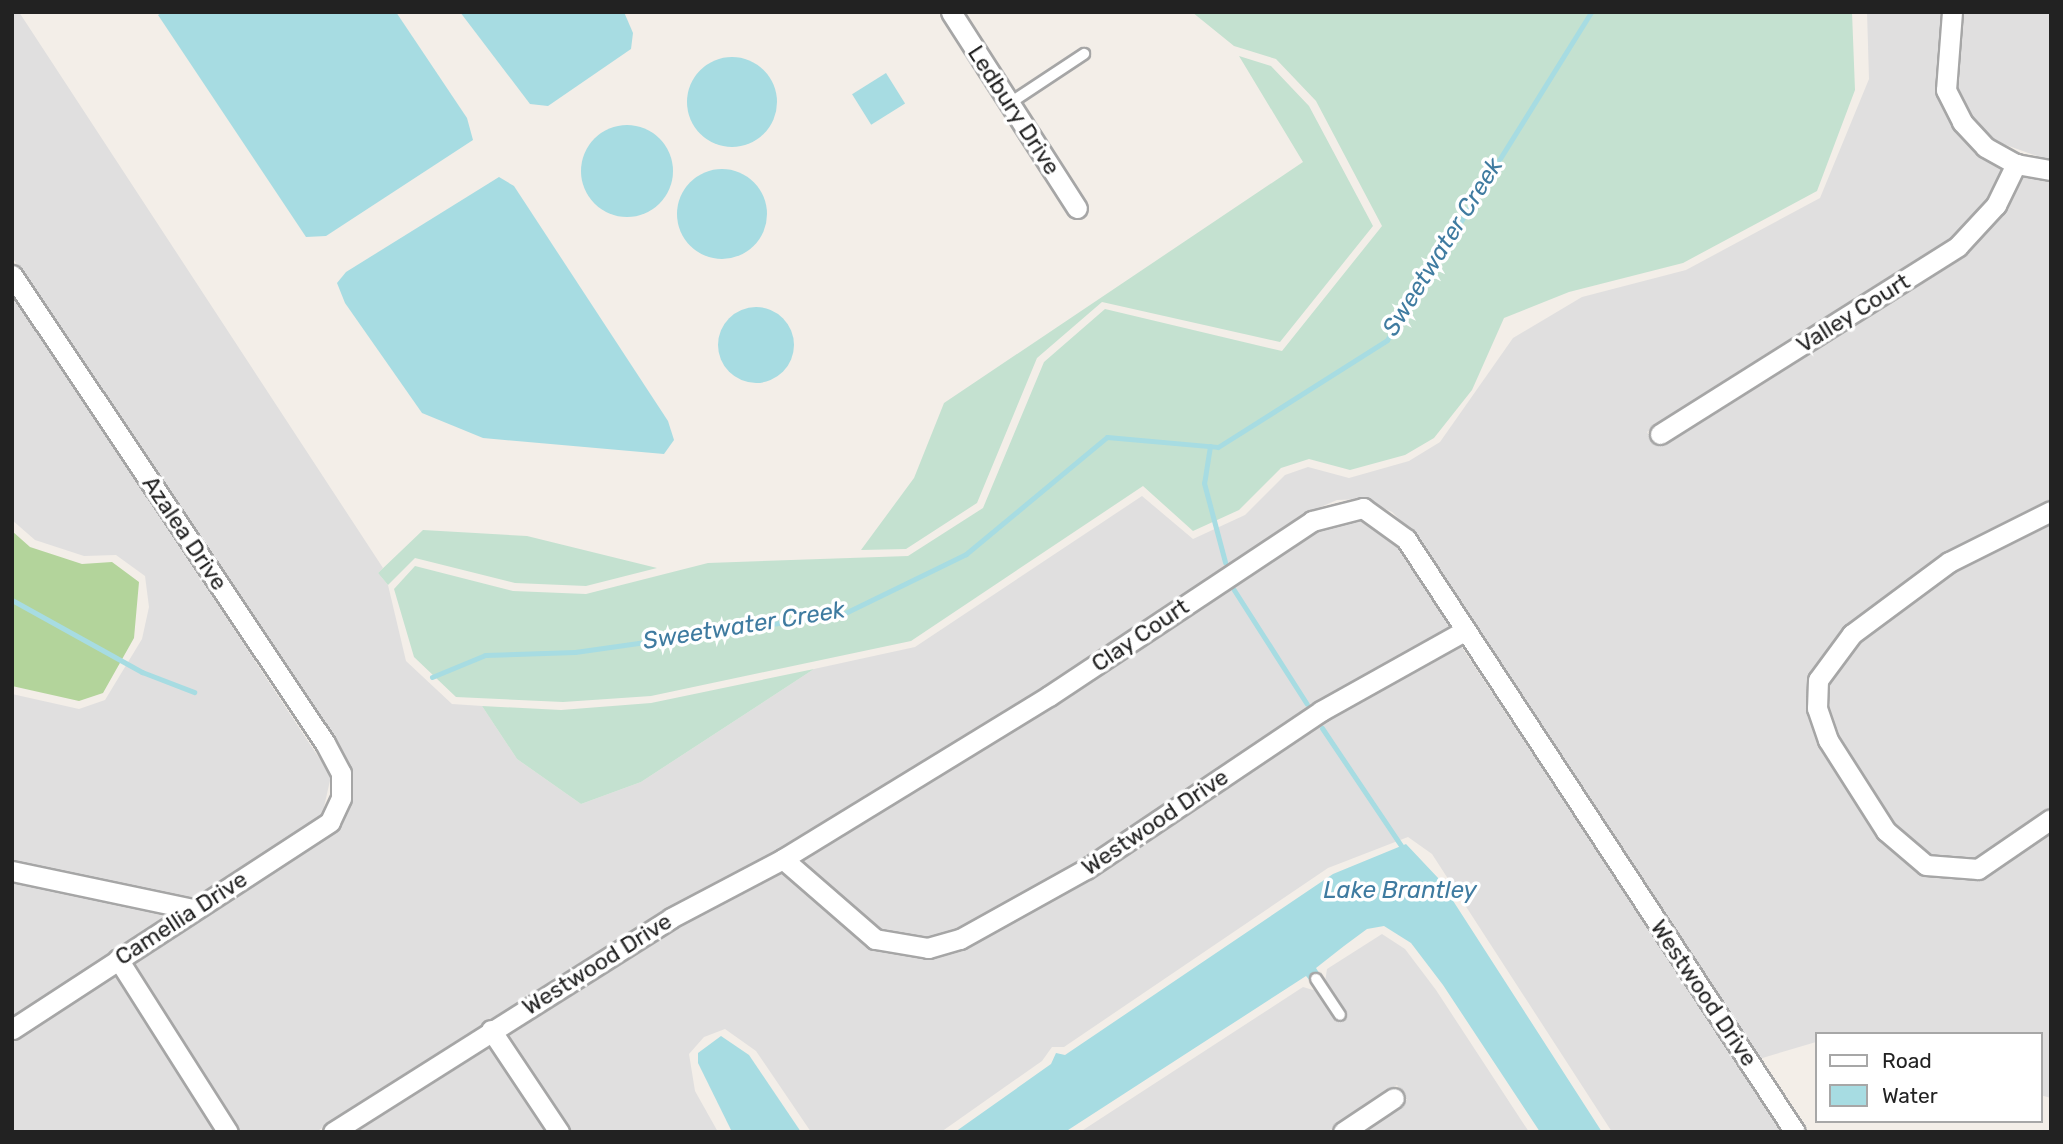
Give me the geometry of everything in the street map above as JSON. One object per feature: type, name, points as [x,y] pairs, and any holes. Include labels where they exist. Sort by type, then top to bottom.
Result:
[{"type":"street","name":"Ledbury Drive","points":[[951,12],[1077,208]]},
{"type":"street","points":[[1952,12],[1946,90],[1962,122],[1985,147],[2016,164],[2051,170]]},
{"type":"street","name":"Valley Court","points":[[1660,434],[1958,246],[1996,205],[2016,164]]},
{"type":"street","name":"Azalea Drive","points":[[12,275],[325,743],[341,773],[341,799]]},
{"type":"street","name":"Clay Court","points":[[783,859],[1340,509],[1363,508],[1387,520],[1464,631]]},
{"type":"street","points":[[2051,511],[1949,562],[1883,608],[1830,658],[1818,680],[1817,708],[1828,740],[1886,831],[1926,864],[1978,869],[2051,819]]},
{"type":"street","name":"Westwood Drive","points":[[333,1132],[671,918],[783,859],[874,939],[928,948],[960,939],[1086,869],[1321,711],[1464,631],[1795,1132]]},
{"type":"street","name":"Camellia Drive","points":[[12,1029],[330,822],[341,799]]},
{"type":"street","points":[[12,871],[193,909]]},
{"type":"street","points":[[118,959],[228,1132]]},
{"type":"street","points":[[491,1030],[559,1132]]},
{"type":"street","points":[[1343,1132],[1394,1098]]},
{"type":"lane","points":[[1010,103],[1084,54]]},
{"type":"lane","points":[[1316,979],[1340,1015]]},
{"type":"shaded area","points":[[12,12],[19,12],[383,568],[378,573],[388,585],[406,661],[452,704],[482,706],[517,759],[581,804],[641,782],[814,669],[915,647],[1142,496],[1193,539],[1245,515],[1285,475],[1308,467],[1349,478],[1409,461],[1440,442],[1513,338],[1582,297],[1686,270],[1820,198],[1869,79],[1867,12],[1942,12],[1936,91],[1954,129],[1977,154],[2004,168],[1988,202],[1952,239],[1647,432],[1657,446],[1962,254],[2004,211],[2021,175],[2051,179],[2051,501],[1944,554],[1845,628],[1810,677],[1808,712],[1820,746],[1877,837],[1923,873],[1982,877],[2051,830],[2051,1098],[2042,1096],[2042,1032],[1814,1032],[1814,1043],[1759,1059],[1414,534],[1392,512],[1363,499],[1337,500],[1307,513],[1044,688],[785,848],[667,910],[316,1132],[239,1132],[131,961],[199,920],[351,806],[349,768],[12,257]]},
{"type":"shaded area","points":[[1961,12],[2051,12],[2051,161],[1992,140],[1970,117],[1955,87]]},
{"type":"shaded area","points":[[12,293],[331,776],[322,816],[192,899],[12,862],[12,694],[79,709],[105,700],[142,639],[149,607],[145,576],[116,555],[84,556],[35,540],[12,520]]},
{"type":"shaded area","points":[[1359,517],[1398,546],[1450,628],[1082,862],[957,930],[927,939],[881,931],[799,860],[1316,529]]},
{"type":"shaded area","points":[[2051,520],[2051,807],[1976,860],[1931,856],[1894,825],[1838,736],[1827,706],[1828,681],[1859,640],[1953,569]]},
{"type":"shaded area","points":[[1459,643],[1783,1132],[1612,1132],[1432,854],[1408,837],[1328,868],[1064,1047],[1052,1047],[1042,1061],[941,1132],[811,1132],[756,1051],[725,1029],[704,1037],[689,1054],[695,1091],[718,1132],[571,1132],[505,1032],[676,925],[781,871],[870,948],[927,957],[963,947],[1090,877],[1325,719]]},
{"type":"shaded area","points":[[12,881],[170,914],[12,1018]]},
{"type":"shaded area","points":[[1382,934],[1405,949],[1436,990],[1529,1132],[1359,1132],[1407,1100],[1397,1085],[1327,1132],[1080,1132],[1303,987],[1313,990],[1325,982],[1327,969]]},
{"type":"shaded area","points":[[114,972],[216,1132],[12,1132],[12,1039]]},
{"type":"shaded area","points":[[488,1043],[547,1132],[349,1132]]},
{"type":"green space","points":[[1192,12],[1852,12],[1855,90],[1817,191],[1683,263],[1569,292],[1504,318],[1472,390],[1434,438],[1405,455],[1350,470],[1309,459],[1281,468],[1239,510],[1193,531],[1143,486],[911,641],[651,696],[563,702],[456,697],[414,657],[394,589],[415,566],[513,591],[586,594],[708,563],[908,556],[983,508],[1044,362],[1105,309],[1282,351],[1382,226],[1316,101],[1276,59],[1234,46]]},
{"type":"green space","points":[[1239,56],[1271,66],[1309,106],[1373,226],[1280,342],[1102,302],[1037,358],[977,503],[906,549],[861,550],[914,478],[944,403],[1303,162]]},
{"type":"green space","points":[[423,530],[527,536],[657,568],[586,586],[515,583],[415,558],[388,585],[378,573]]},
{"type":"green space","points":[[12,531],[30,547],[82,564],[112,562],[139,582],[134,638],[103,693],[79,701],[12,686]]},
{"type":"green space","points":[[814,669],[641,782],[581,804],[517,759],[482,706],[561,710],[651,703]]},
{"type":"water","points":[[163,12],[396,12],[467,118],[473,140],[326,236],[306,237],[158,15]]},
{"type":"water","points":[[460,12],[624,12],[633,33],[631,49],[548,106],[530,104]]},
{"type":"water","points":[[732,57],[749,61],[764,70],[773,85],[777,102],[773,119],[764,134],[749,143],[732,147],[715,143],[700,134],[691,119],[687,102],[691,85],[700,70],[715,61]]},
{"type":"water","points":[[886,73],[905,104],[871,125],[852,94]]},
{"type":"water","points":[[627,125],[645,128],[660,138],[670,153],[673,171],[670,189],[660,204],[645,214],[627,217],[609,214],[594,204],[584,189],[581,171],[584,153],[594,138],[609,128]]},
{"type":"water","points":[[722,169],[739,172],[754,182],[764,197],[767,214],[764,231],[754,246],[739,256],[722,259],[705,256],[690,246],[680,231],[677,214],[680,197],[690,182],[705,172]]},
{"type":"water","points":[[499,177],[514,186],[668,421],[674,440],[664,454],[483,438],[422,413],[345,303],[337,283],[346,272]]},
{"type":"water","points":[[756,307],[770,310],[783,318],[791,331],[794,345],[791,359],[783,372],[770,380],[756,383],[742,380],[729,372],[721,359],[718,345],[721,331],[729,318],[742,310]]},
{"type":"water","name":"Lake Brantley","points":[[1406,844],[1439,879],[1602,1132],[1540,1132],[1443,985],[1411,943],[1384,926],[1367,929],[1316,968],[1321,976],[1311,982],[1306,976],[1065,1132],[955,1132],[1051,1064],[1056,1053],[1065,1055],[1333,874]]},
{"type":"water","points":[[721,1036],[749,1055],[801,1132],[732,1132],[698,1063],[698,1053]]},
{"type":"waterway","name":"Sweetwater Creek","points":[[432,677],[485,655],[575,652],[843,614],[966,554],[1107,437],[1218,447],[1387,340],[1591,12]]},
{"type":"waterway","points":[[1210,446],[1204,483],[1225,562]]},
{"type":"waterway","points":[[1234,590],[1307,704]]},
{"type":"waterway","name":"Sweetwater Creek","points":[[12,600],[142,672],[194,692]]},
{"type":"waterway","points":[[1322,728],[1402,847]]}]
